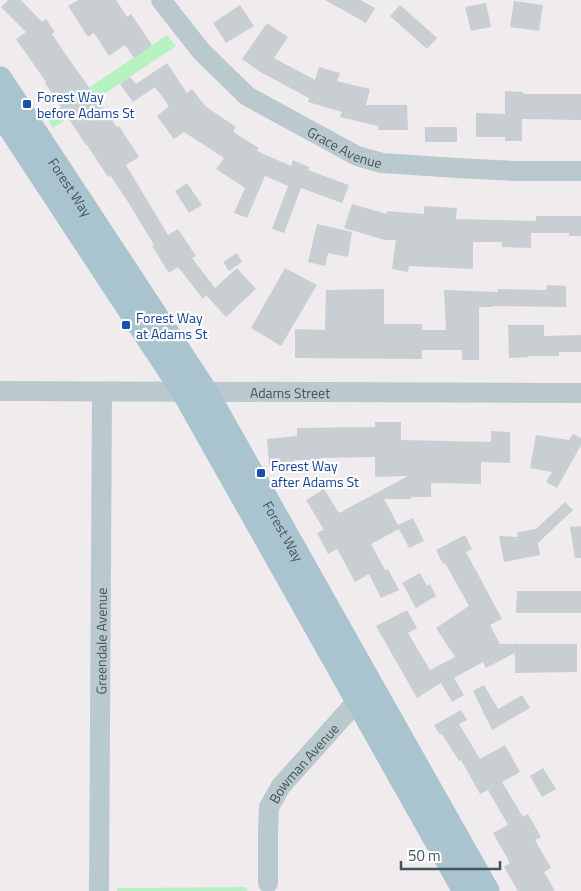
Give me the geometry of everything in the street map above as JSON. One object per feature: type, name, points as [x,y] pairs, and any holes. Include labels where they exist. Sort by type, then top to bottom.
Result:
[{"type":"main road","name":"Forest Way","points":[[0,79],[194,392],[366,695],[487,891]]},
{"type":"main road","name":"Forest Way","points":[[0,112],[194,392]]},
{"type":"main road","name":"Forest Way","points":[[366,695],[465,891]]},
{"type":"street","name":"Grace Avenue","points":[[161,0],[201,51],[248,96],[356,156],[382,163],[457,168],[514,171],[581,170]]},
{"type":"street","name":"Adams Street","points":[[0,391],[581,393]]},
{"type":"street","name":"Greendale Avenue","points":[[99,891],[102,392]]},
{"type":"street","name":"Bowman Avenue","points":[[268,884],[270,807],[281,786],[366,695]]},
{"type":"green space","points":[[167,35],[176,46],[53,128],[46,117]]},
{"type":"green space","points":[[245,887],[248,891],[117,891],[117,888]]},
{"type":"building","points":[[8,0],[21,0],[42,22],[46,19],[55,32],[52,34],[64,52],[117,127],[119,126],[139,157],[126,165],[168,235],[178,229],[196,256],[192,258],[215,288],[237,268],[256,289],[226,317],[206,295],[203,299],[178,267],[169,273],[128,202],[110,175],[108,177],[86,145],[16,39],[26,32],[1,7]]},
{"type":"building","points":[[78,0],[116,0],[127,17],[131,14],[152,45],[134,58],[125,45],[109,56],[94,33],[88,37],[68,6]]},
{"type":"building","points":[[325,0],[360,0],[375,8],[366,23]]},
{"type":"building","points":[[514,1],[543,5],[539,31],[510,27]]},
{"type":"building","points":[[486,3],[491,27],[471,31],[465,7]]},
{"type":"building","points":[[240,5],[254,26],[226,43],[213,23]]},
{"type":"building","points":[[400,5],[437,38],[427,49],[390,16]]},
{"type":"building","points":[[267,23],[288,37],[274,58],[315,80],[319,67],[340,73],[337,81],[370,89],[366,105],[407,105],[408,130],[378,130],[378,126],[340,117],[342,112],[308,102],[309,98],[262,73],[242,59]]},
{"type":"building","points":[[167,63],[187,93],[192,89],[205,106],[236,127],[233,132],[259,148],[257,151],[291,166],[293,160],[309,167],[308,170],[349,185],[342,203],[301,188],[284,233],[272,229],[288,186],[265,176],[247,218],[234,213],[245,188],[216,169],[224,158],[184,132],[174,139],[157,116],[169,106],[155,87],[133,102],[120,84],[130,77],[136,84]]},
{"type":"building","points":[[505,91],[523,92],[523,94],[581,94],[581,120],[522,119],[522,141],[505,141],[505,137],[476,137],[476,113],[505,114]]},
{"type":"building","points":[[425,127],[457,127],[457,142],[425,142]]},
{"type":"building","points":[[187,183],[202,205],[189,213],[175,191]]},
{"type":"building","points":[[352,204],[387,214],[387,211],[424,214],[424,206],[457,208],[456,219],[536,221],[536,216],[581,216],[581,236],[569,236],[569,233],[531,233],[531,248],[502,247],[502,242],[473,242],[473,269],[409,266],[408,272],[392,269],[396,240],[385,240],[344,228]]},
{"type":"building","points":[[317,224],[352,232],[348,257],[328,253],[325,266],[308,262]]},
{"type":"building","points":[[237,253],[242,262],[229,271],[223,262]]},
{"type":"building","points":[[285,268],[317,285],[281,346],[251,328]]},
{"type":"building","points":[[547,285],[566,286],[566,307],[479,307],[479,360],[462,360],[462,350],[422,350],[422,359],[295,358],[295,329],[325,330],[326,290],[384,289],[384,324],[422,324],[422,330],[446,330],[444,290],[498,292],[498,289],[546,290]]},
{"type":"building","points":[[508,325],[544,325],[544,336],[581,335],[581,352],[559,352],[559,356],[509,358]]},
{"type":"building","points":[[375,422],[401,422],[401,440],[491,442],[491,431],[510,432],[510,463],[481,462],[481,484],[431,483],[431,497],[384,499],[398,525],[413,518],[424,541],[409,548],[399,529],[371,544],[385,570],[388,569],[399,590],[381,598],[369,574],[355,582],[337,549],[328,554],[317,533],[324,530],[306,500],[324,489],[339,513],[408,476],[375,477],[375,457],[320,458],[320,460],[294,460],[295,462],[269,464],[267,439],[297,436],[297,428],[375,427]]},
{"type":"building","points":[[573,434],[581,438],[581,445],[557,488],[546,482],[552,472],[530,468],[536,435],[569,440]]},
{"type":"building","points":[[565,502],[573,510],[538,543],[540,555],[504,562],[499,536],[517,537],[518,532],[536,529]]},
{"type":"building","points":[[581,526],[581,558],[575,558],[570,527]]},
{"type":"building","points":[[465,535],[472,549],[466,552],[502,619],[490,625],[500,644],[515,644],[515,641],[516,644],[577,644],[577,672],[515,673],[515,653],[486,668],[483,662],[454,678],[464,695],[452,702],[441,683],[417,698],[376,626],[407,610],[417,628],[408,633],[430,670],[455,657],[436,628],[469,606],[436,550]]},
{"type":"building","points":[[420,573],[427,586],[430,584],[436,596],[416,608],[402,583]]},
{"type":"building","points":[[517,591],[581,591],[581,613],[516,613]]},
{"type":"building","points":[[484,685],[498,709],[522,695],[530,708],[492,730],[473,691]]},
{"type":"building","points":[[461,710],[467,720],[459,724],[480,759],[505,745],[520,772],[502,782],[523,817],[528,814],[541,837],[535,840],[551,868],[544,872],[555,891],[518,891],[504,867],[510,863],[493,833],[508,825],[488,790],[480,794],[461,760],[459,761],[434,725]]},
{"type":"building","points":[[543,768],[556,789],[542,797],[530,776]]},
{"type":"place","name":"Forest Way before Adams St","points":[[27,104]]},
{"type":"place","name":"Forest Way at Adams St","points":[[126,325]]},
{"type":"place","name":"Forest Way after Adams St","points":[[261,473]]}]
